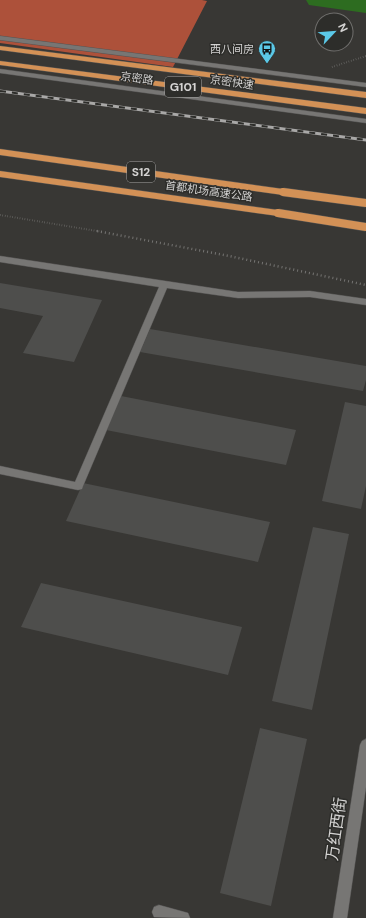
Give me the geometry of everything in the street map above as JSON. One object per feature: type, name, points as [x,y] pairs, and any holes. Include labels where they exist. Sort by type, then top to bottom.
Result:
[{"type":"highway","name":"京密快速","points":[[0,48],[366,95]]},
{"type":"highway","name":"京密快速","points":[[0,63],[366,111]]},
{"type":"highway","name":"首都机场高速公路","points":[[0,152],[366,204]]},
{"type":"highway","name":"首都机场高速公路","points":[[0,174],[278,213],[366,227]]},
{"type":"main road","name":"京密路","points":[[0,38],[366,85]]},
{"type":"main road","name":"京密路","points":[[0,71],[366,120]]},
{"type":"main road","points":[[0,259],[238,295],[310,294],[366,302]]},
{"type":"main road","points":[[0,470],[78,486],[164,285]]},
{"type":"main road","name":"万红西街","points":[[340,918],[366,745]]},
{"type":"main road","points":[[159,912],[183,918]]},
{"type":"path","points":[[0,214],[256,261],[366,285]]},
{"type":"shaded area","points":[[0,0],[207,1],[173,67],[0,43]]},
{"type":"building","points":[[0,283],[102,300],[74,362],[23,353],[43,316],[0,308]]},
{"type":"building","points":[[150,329],[366,366],[366,380],[363,391],[140,352]]},
{"type":"building","points":[[121,396],[296,430],[286,465],[106,430]]},
{"type":"building","points":[[345,402],[366,406],[366,486],[361,509],[322,501]]},
{"type":"building","points":[[83,483],[270,522],[258,562],[66,521]]},
{"type":"building","points":[[313,527],[349,534],[312,710],[272,701]]},
{"type":"building","points":[[41,583],[242,627],[228,675],[21,627]]},
{"type":"building","points":[[260,728],[307,739],[271,906],[220,893]]},
{"type":"waterway","points":[[318,0],[366,6]]},
{"type":"railway","points":[[0,91],[366,140]]},
{"type":"place","name":"西八间房","points":[[267,64]]}]
